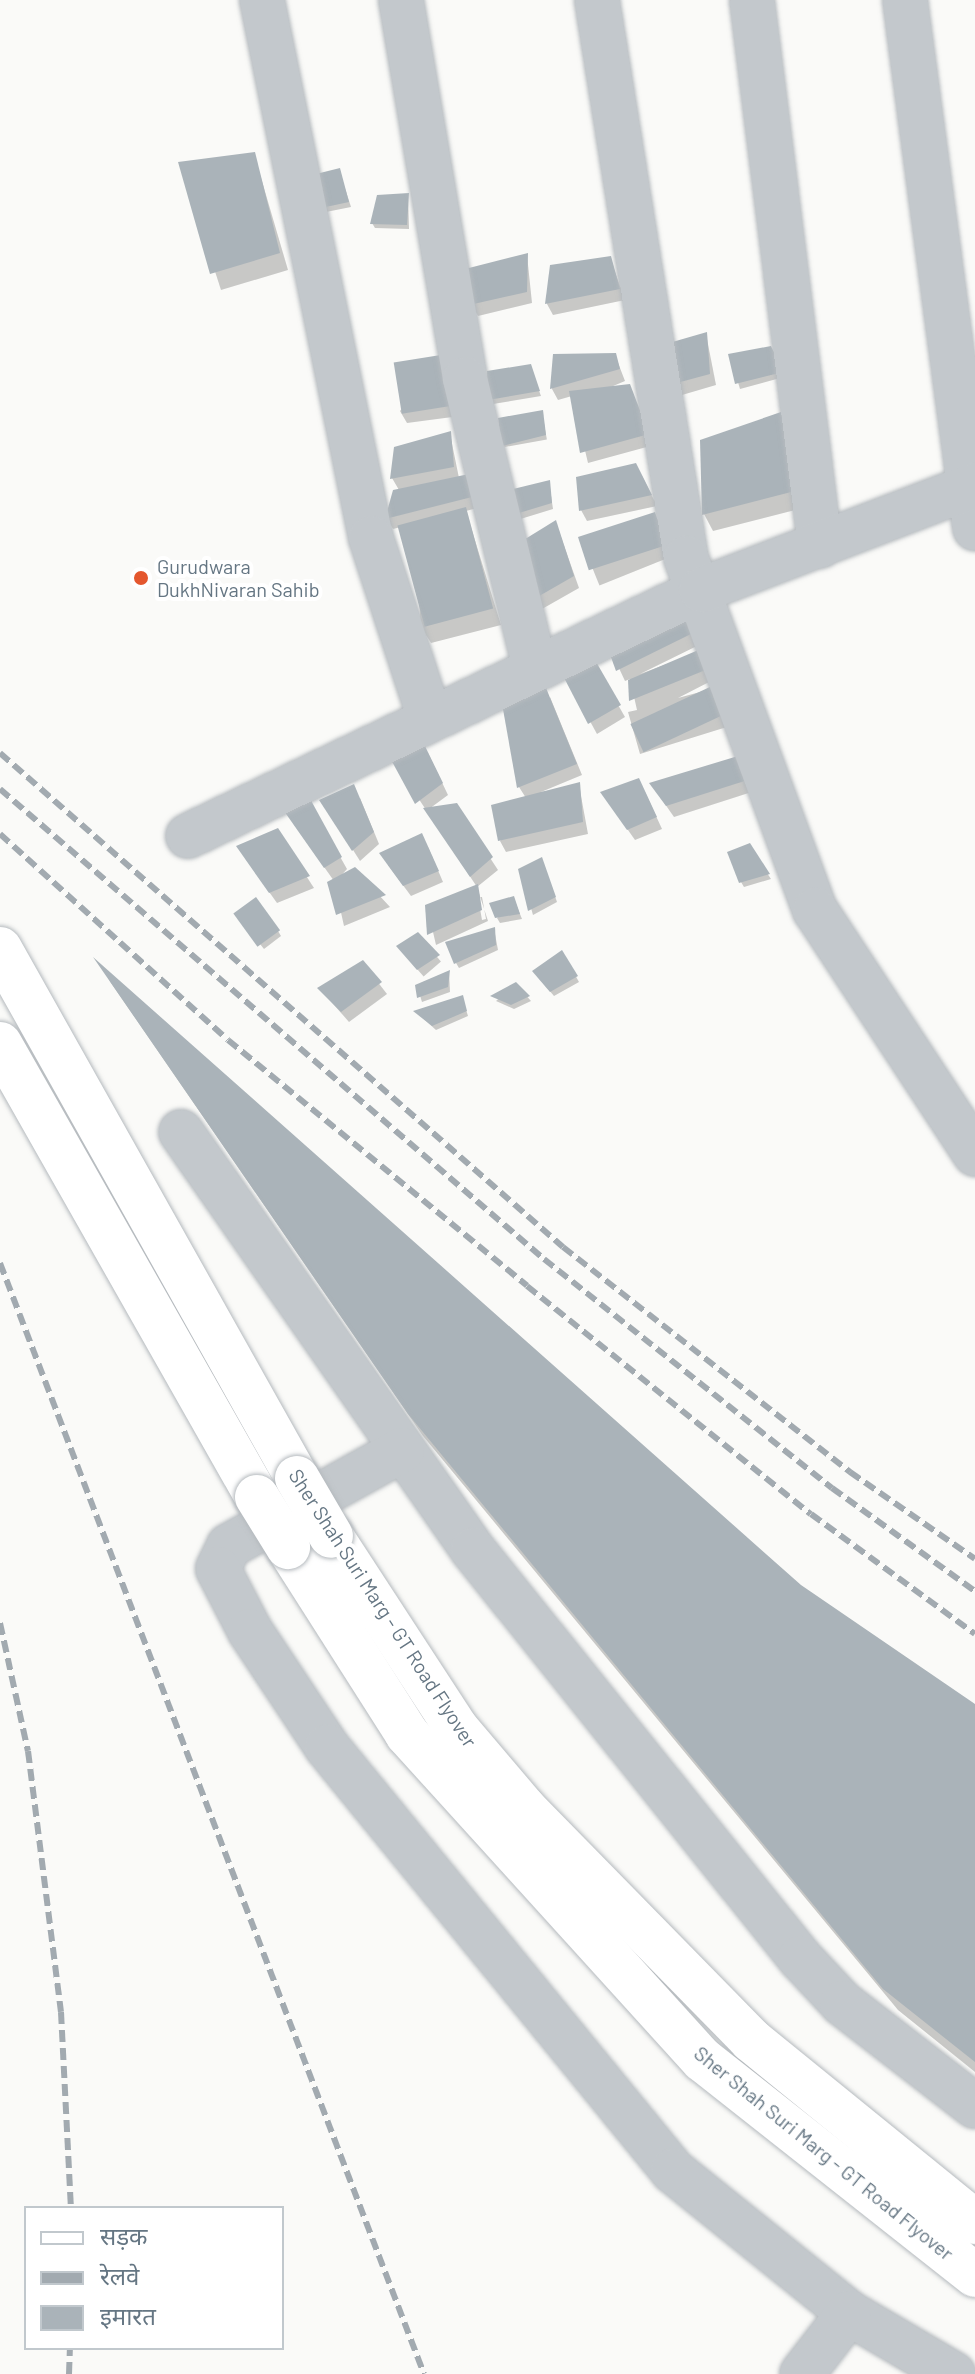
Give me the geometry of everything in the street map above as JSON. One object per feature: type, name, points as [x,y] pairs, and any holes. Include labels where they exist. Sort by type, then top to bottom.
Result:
[{"type":"main road","name":"Sher Shah Suri Marg - GT Road Flyover","points":[[0,949],[324,1525],[457,1729],[751,2040],[975,2222]]},
{"type":"main road","name":"Sher Shah Suri Marg - GT Road Flyover","points":[[0,1044],[257,1497],[407,1734],[703,2060],[975,2275]]},
{"type":"street","points":[[262,0],[371,538],[429,715]]},
{"type":"street","points":[[401,0],[465,379],[535,668]]},
{"type":"street","points":[[597,0],[676,519],[815,910],[975,1154]]},
{"type":"street","points":[[752,0],[820,546]]},
{"type":"street","points":[[188,836],[429,715],[701,590],[820,546],[972,501],[905,0]]},
{"type":"street","points":[[181,1132],[473,1550],[800,1958],[842,2003],[975,2106]]},
{"type":"street","points":[[402,1450],[229,1546],[218,1569],[222,1582],[327,1747],[673,2171],[849,2313],[953,2374]]},
{"type":"street","points":[[802,2374],[849,2313]]},
{"type":"building","points":[[255,152],[280,253],[210,274],[178,162]]},
{"type":"building","points":[[340,168],[349,202],[321,208],[316,174]]},
{"type":"building","points":[[409,193],[407,225],[370,224],[377,195]]},
{"type":"building","points":[[528,253],[527,292],[469,305],[465,269]]},
{"type":"building","points":[[611,256],[620,289],[545,304],[550,265]]},
{"type":"building","points":[[707,332],[710,374],[673,384],[662,345]]},
{"type":"building","points":[[771,346],[783,372],[735,384],[728,354]]},
{"type":"building","points":[[616,353],[620,369],[550,389],[553,354]]},
{"type":"building","points":[[447,354],[455,405],[402,414],[394,362]]},
{"type":"building","points":[[531,364],[540,391],[488,400],[487,371]]},
{"type":"building","points":[[630,384],[649,434],[580,453],[569,391]]},
{"type":"building","points":[[543,410],[546,435],[502,446],[498,418]]},
{"type":"building","points":[[781,412],[795,491],[702,515],[700,440]]},
{"type":"building","points":[[451,431],[454,467],[390,479],[394,447]]},
{"type":"building","points":[[636,463],[652,495],[579,511],[576,477]]},
{"type":"building","points":[[469,474],[472,497],[385,519],[393,490]]},
{"type":"building","points":[[550,480],[552,503],[509,516],[505,491]]},
{"type":"building","points":[[466,507],[493,608],[425,627],[397,525]]},
{"type":"building","points":[[655,512],[666,545],[589,570],[578,537]]},
{"type":"building","points":[[556,520],[574,576],[534,599],[522,541]]},
{"type":"building","points":[[692,603],[695,632],[616,671],[608,649]]},
{"type":"building","points":[[703,648],[708,669],[629,701],[628,680]]},
{"type":"building","points":[[595,660],[621,705],[588,724],[560,670]]},
{"type":"building","points":[[544,683],[577,764],[517,788],[501,698]]},
{"type":"building","points":[[712,686],[725,714],[644,752],[630,724]]},
{"type":"building","points":[[422,740],[443,783],[415,804],[389,756]]},
{"type":"building","points":[[738,756],[754,778],[666,806],[649,783]]},
{"type":"building","points":[[639,778],[657,817],[627,830],[600,792]]},
{"type":"building","points":[[580,782],[583,822],[498,841],[491,805]]},
{"type":"building","points":[[354,784],[374,832],[352,851],[319,800]]},
{"type":"building","points":[[308,795],[342,857],[324,868],[284,811]]},
{"type":"building","points":[[457,803],[493,857],[470,877],[423,808]]},
{"type":"building","points":[[278,828],[310,876],[269,893],[236,846]]},
{"type":"building","points":[[422,833],[439,871],[403,886],[379,853]]},
{"type":"building","points":[[750,843],[770,874],[739,883],[727,852]]},
{"type":"building","points":[[542,857],[556,897],[528,911],[518,869]]},
{"type":"building","points":[[355,867],[386,895],[336,915],[327,882]]},
{"type":"building","points":[[478,884],[482,910],[427,935],[425,905]]},
{"type":"building","points":[[514,896],[520,914],[495,918],[489,903]]},
{"type":"building","points":[[256,897],[280,930],[257,947],[233,913]]},
{"type":"building","points":[[495,927],[496,945],[454,964],[445,942]]},
{"type":"building","points":[[418,932],[440,955],[417,970],[396,946]]},
{"type":"building","points":[[562,950],[578,976],[550,992],[532,971]]},
{"type":"building","points":[[93,957],[801,1585],[975,1704],[975,2062],[883,1989],[408,1414]]},
{"type":"building","points":[[363,960],[382,982],[341,1012],[317,988]]},
{"type":"building","points":[[450,970],[448,987],[417,998],[415,985]]},
{"type":"building","points":[[516,982],[530,996],[511,1005],[490,996]]},
{"type":"building","points":[[463,995],[467,1011],[432,1026],[413,1011]]},
{"type":"railway","points":[[0,753],[563,1247],[850,1472],[975,1559]]},
{"type":"railway","points":[[0,789],[544,1259],[832,1488],[975,1591]]},
{"type":"railway","points":[[0,834],[228,1040],[527,1286],[811,1514],[975,1634]]},
{"type":"railway","points":[[0,1263],[424,2374]]},
{"type":"railway","points":[[0,1623],[28,1751],[61,2012],[71,2206]]},
{"type":"railway","points":[[69,2374],[70,2350]]},
{"type":"place","name":"Gurudwara DukhNivaran Sahib","points":[[141,578]]}]
